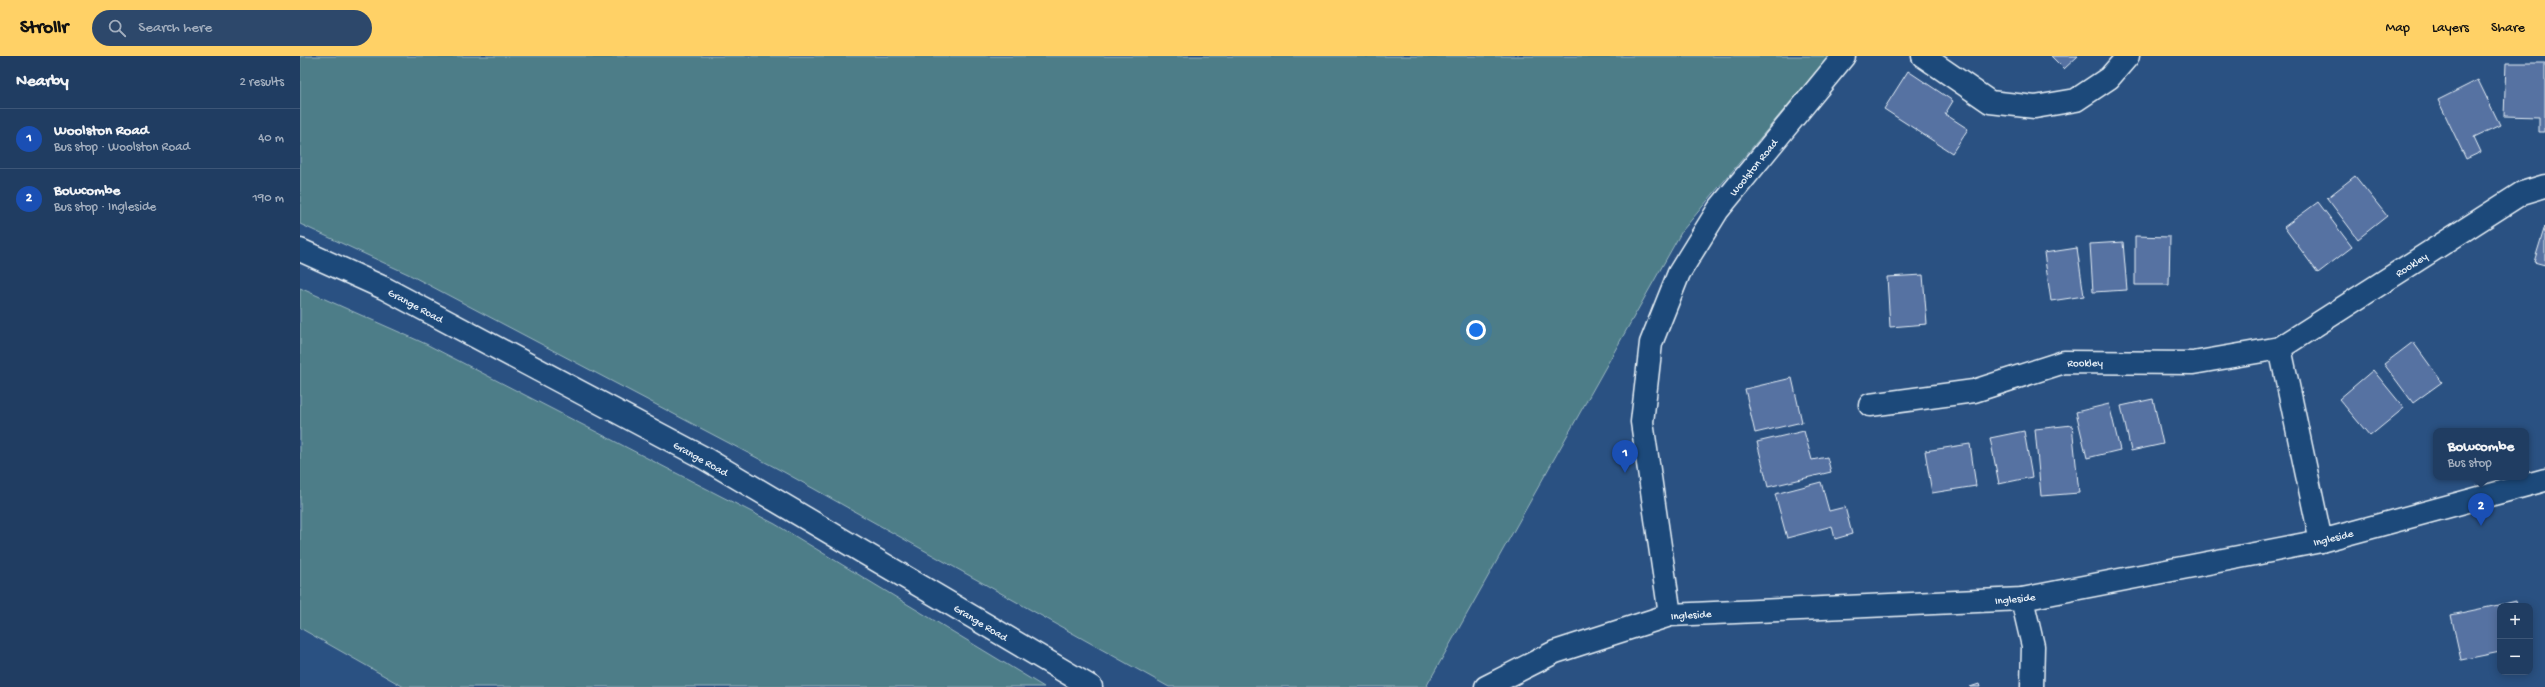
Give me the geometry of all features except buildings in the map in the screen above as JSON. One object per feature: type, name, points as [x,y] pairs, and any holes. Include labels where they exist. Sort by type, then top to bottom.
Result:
[{"type":"street","name":"Woolston Road","points":[[1670,615],[1642,422],[1651,343],[1679,273],[1718,210],[1844,56]]},
{"type":"street","points":[[1923,56],[1990,102],[2035,108],[2076,100],[2109,78],[2128,56]]},
{"type":"street","name":"Rookley","points":[[1870,405],[1974,391],[2064,362],[2194,363],[2280,348],[2522,193],[2545,186]]},
{"type":"street","name":"Grange Road","points":[[300,250],[384,288],[704,458],[1091,687]]},
{"type":"street","points":[[2280,348],[2321,541]]},
{"type":"street","name":"Ingleside","points":[[1486,687],[1555,652],[1670,615],[2022,599],[2321,541],[2545,480]]},
{"type":"street","points":[[2022,599],[2033,646],[2032,687]]},
{"type":"green space","points":[[300,56],[1829,56],[1682,231],[1426,687],[1169,687],[782,471],[408,274],[300,224]]},
{"type":"green space","points":[[300,288],[426,344],[775,524],[1044,687],[404,687],[300,628]]},
{"type":"place","name":"Woolston Road","points":[[1625,473]]},
{"type":"place","name":"Bowcombe","points":[[2481,526]]}]
